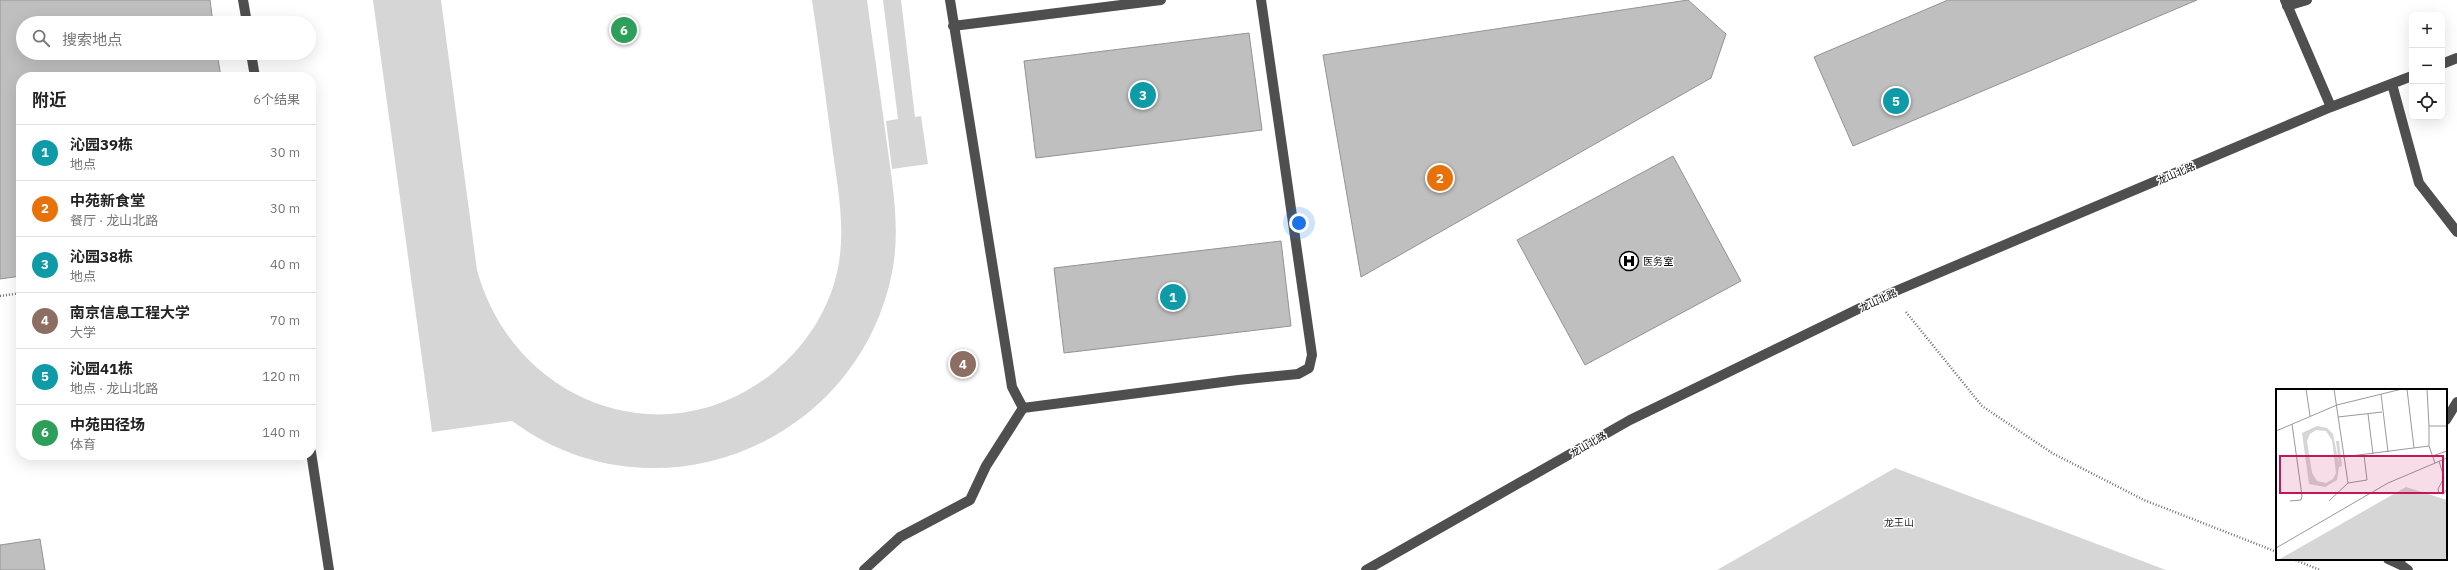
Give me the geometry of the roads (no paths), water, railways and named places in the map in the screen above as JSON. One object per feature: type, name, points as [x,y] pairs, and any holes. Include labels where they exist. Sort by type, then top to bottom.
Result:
[{"type":"street","points":[[243,0],[245,16]]},
{"type":"street","points":[[950,0],[1012,386],[1023,408]]},
{"type":"street","points":[[953,26],[1161,0]]},
{"type":"street","points":[[1023,408],[1238,380],[1298,374],[1309,368],[1312,355],[1261,0]]},
{"type":"street","points":[[2307,0],[2286,3],[2331,107]]},
{"type":"street","points":[[2445,63],[2457,58]]},
{"type":"street","points":[[252,60],[254,72]]},
{"type":"street","name":"龙山北路","points":[[1366,570],[1630,420],[1891,293],[2331,107],[2409,77]]},
{"type":"street","points":[[2392,84],[2419,183],[2457,232]]},
{"type":"street","points":[[2447,418],[2457,402]]},
{"type":"street","points":[[864,570],[900,537],[970,500],[986,466],[1023,408]]},
{"type":"street","points":[[312,460],[329,570]]},
{"type":"street","points":[[2390,560],[2403,565]]},
{"type":"place","name":"中苑田径场","points":[[624,30]]},
{"type":"place","name":"沁园38栋","points":[[1143,95]]},
{"type":"place","name":"沁园41栋","points":[[1896,101]]},
{"type":"place","name":"中苑新食堂","points":[[1440,178]]},
{"type":"place","name":"医务室","points":[[1629,261]]},
{"type":"place","name":"沁园39栋","points":[[1173,297]]},
{"type":"place","name":"南京信息工程大学","points":[[963,364]]},
{"type":"park label","name":"龙王山","points":[[1899,522]]}]
